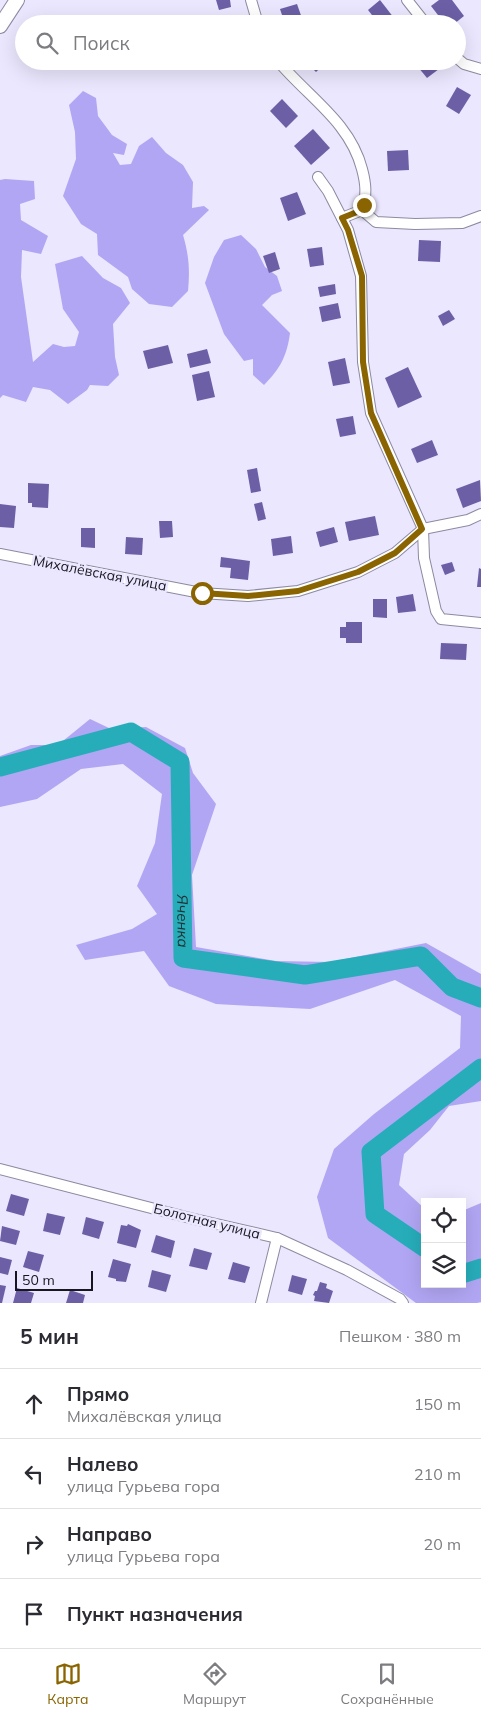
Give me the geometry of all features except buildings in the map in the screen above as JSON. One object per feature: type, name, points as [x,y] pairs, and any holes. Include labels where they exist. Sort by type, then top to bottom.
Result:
[{"type":"main road","points":[[0,26],[17,0]]},
{"type":"street","points":[[251,0],[255,15]]},
{"type":"street","points":[[407,0],[419,15]]},
{"type":"street","points":[[466,64],[481,68]]},
{"type":"street","points":[[286,70],[322,104],[348,134],[360,160],[366,187],[362,210]]},
{"type":"street","points":[[318,177],[348,230],[362,276],[363,362],[371,413],[422,529],[424,558],[436,611],[441,619],[481,622]]},
{"type":"street","points":[[362,210],[376,222],[462,223],[481,216]]},
{"type":"street","points":[[342,218],[362,210]]},
{"type":"street","points":[[422,529],[468,520],[481,514]]},
{"type":"street","name":"Михалёвская улица","points":[[0,554],[202,593],[248,596],[298,591],[358,572],[395,553],[422,529]]},
{"type":"street","name":"Болотная улица","points":[[0,1169],[190,1218],[277,1238],[347,1270],[400,1299],[403,1303]]},
{"type":"street","points":[[261,1303],[277,1238]]},
{"type":"shaded area","points":[[83,91],[96,98],[98,116],[112,135],[127,144],[124,155],[113,153],[120,165],[131,164],[139,146],[152,137],[166,153],[183,165],[193,182],[192,208],[204,206],[209,210],[183,235],[187,249],[188,291],[172,307],[149,304],[132,289],[128,277],[98,255],[97,234],[81,224],[63,196],[76,159],[75,132],[69,105]]},
{"type":"shaded area","points":[[0,180],[34,181],[35,199],[20,204],[21,220],[48,236],[41,254],[22,250],[21,277],[33,362],[53,344],[64,347],[75,346],[79,332],[63,309],[55,264],[82,256],[103,278],[121,288],[130,303],[113,324],[115,357],[119,375],[108,386],[90,385],[87,390],[68,404],[50,390],[33,387],[26,402],[3,395],[0,398]]},
{"type":"shaded area","points":[[241,235],[256,249],[265,267],[277,276],[282,291],[272,295],[262,305],[290,333],[282,362],[264,385],[253,375],[253,359],[244,361],[224,334],[205,283],[214,257],[224,240]]},
{"type":"shaded area","points":[[90,719],[111,729],[146,727],[185,748],[193,773],[216,804],[192,875],[196,947],[276,961],[330,962],[426,943],[481,974],[481,1101],[449,1106],[430,1130],[404,1154],[399,1185],[421,1205],[421,1288],[466,1288],[466,1209],[481,1203],[481,1302],[416,1303],[328,1238],[317,1197],[334,1149],[374,1114],[460,1048],[461,1016],[395,980],[310,1009],[216,1004],[169,986],[144,951],[85,960],[76,945],[132,929],[157,914],[137,886],[155,843],[162,794],[123,764],[81,769],[37,799],[0,807],[0,756],[31,745],[58,745]]},
{"type":"waterway","name":"Яченка","points":[[0,767],[131,732],[180,762],[183,958],[305,975],[421,956],[452,987],[481,998]]},
{"type":"waterway","name":"Яченка","points":[[421,1245],[375,1214],[371,1152],[481,1068]]},
{"type":"waterway","name":"Яченка","points":[[466,1273],[481,1268]]},
{"type":"route","points":[[202,593],[248,596],[298,591],[358,572],[395,553],[422,529],[393,459],[371,413],[363,362],[362,276],[348,230],[342,218],[362,210],[364,205]]}]
